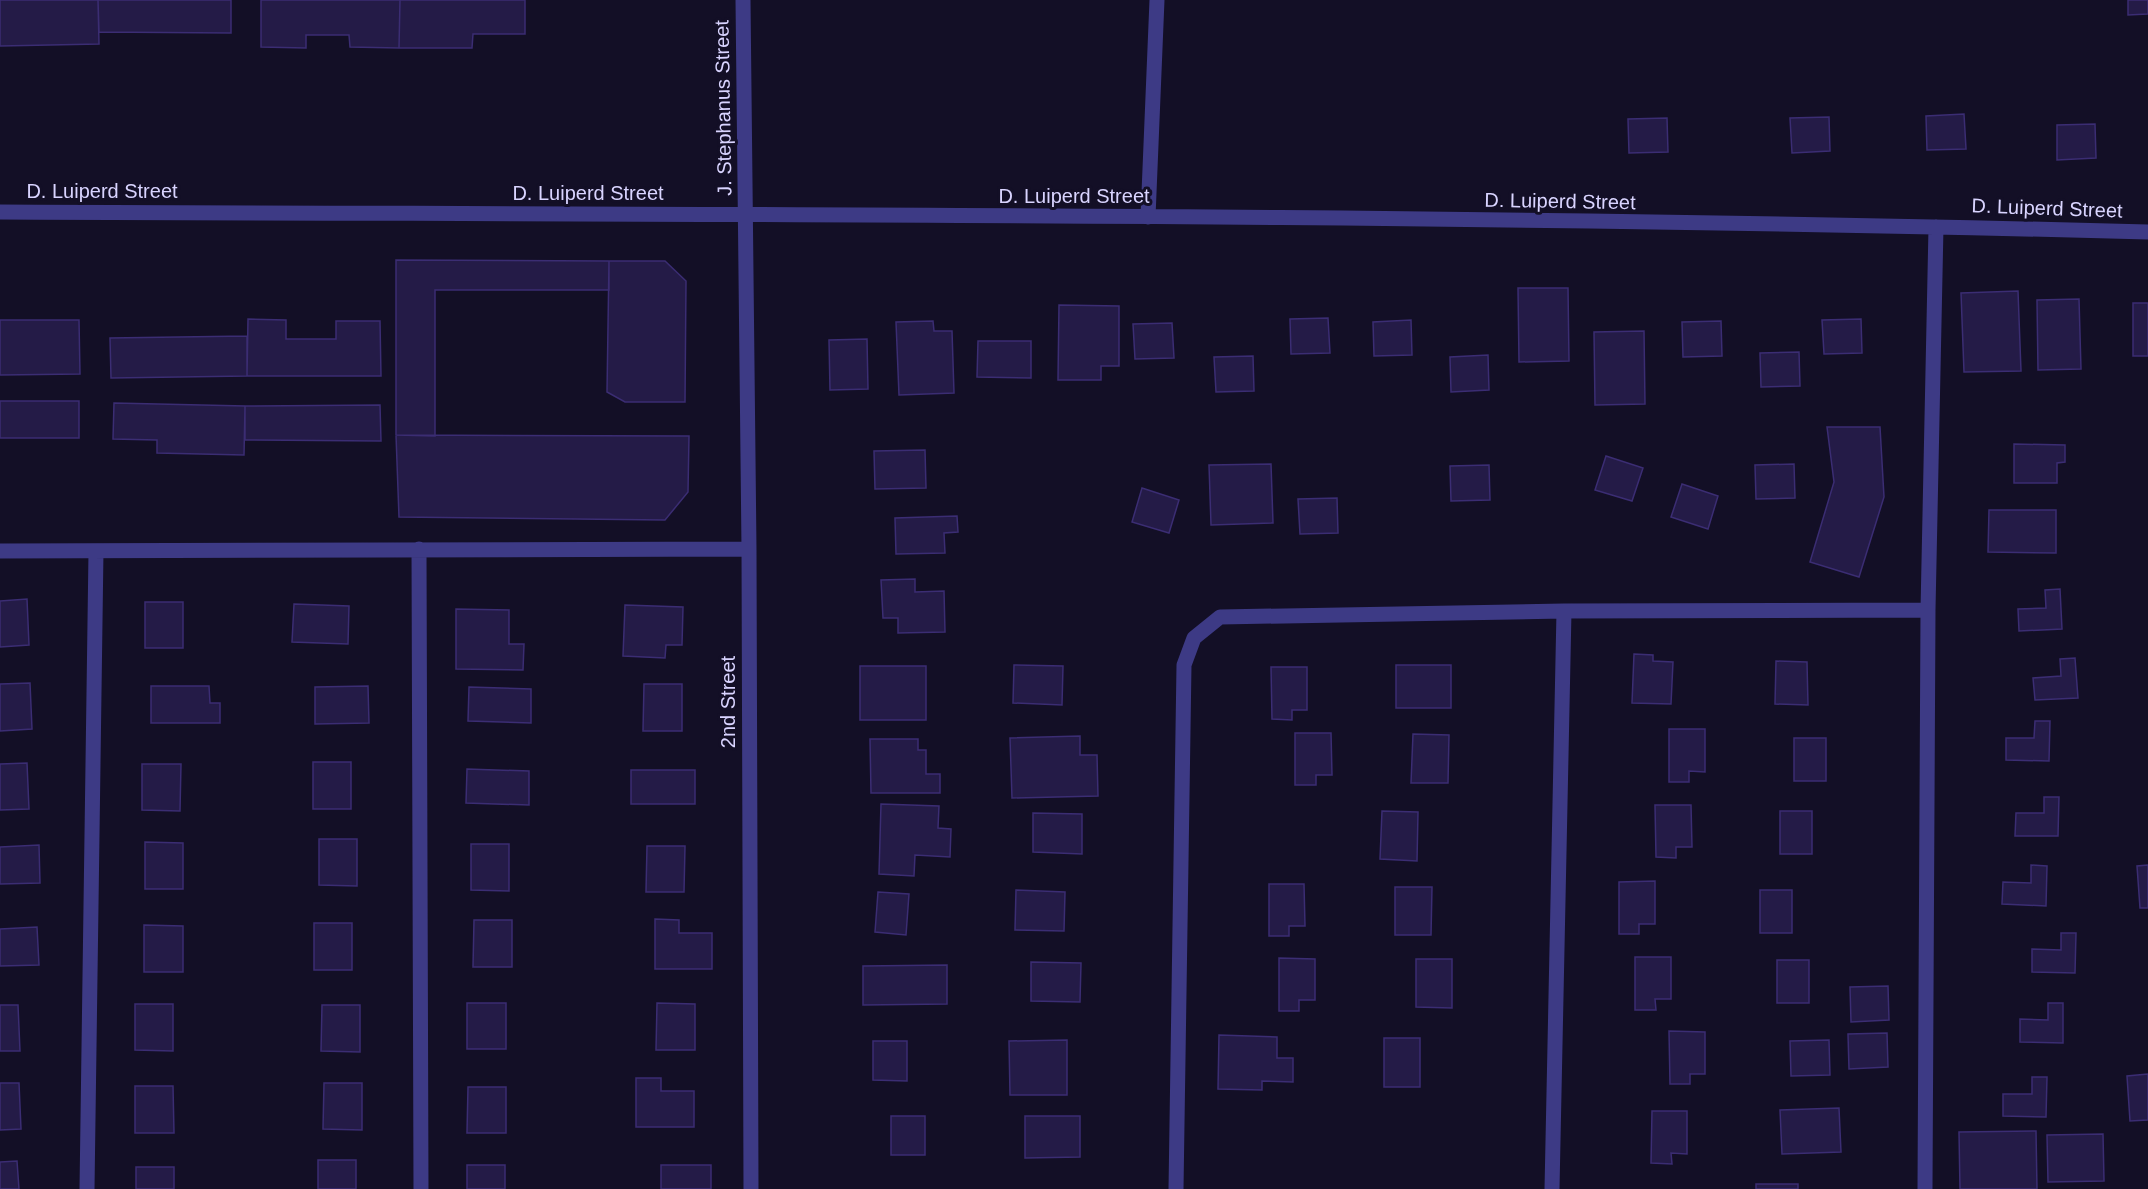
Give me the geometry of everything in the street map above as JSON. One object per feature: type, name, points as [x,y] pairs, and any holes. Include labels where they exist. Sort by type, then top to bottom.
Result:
[{"type":"street","name":"J. Stephanus Street","points":[[743,0],[745,215]]},
{"type":"street","points":[[1148,217],[1157,0]]},
{"type":"street","name":"D. Luiperd Street","points":[[0,212],[1148,217],[1936,227],[2148,232]]},
{"type":"street","name":"2nd Street","points":[[745,215],[752,1189]]},
{"type":"street","points":[[1925,1189],[1928,610],[1936,227]]},
{"type":"street","points":[[419,549],[421,1189]]},
{"type":"street","points":[[0,552],[749,549]]},
{"type":"street","points":[[87,1189],[96,551]]},
{"type":"street","points":[[1176,1189],[1184,665],[1194,638],[1220,617],[1564,611],[1928,610]]},
{"type":"street","points":[[1552,1189],[1564,611]]},
{"type":"building","points":[[0,0],[98,0],[99,44],[0,46]]},
{"type":"building","points":[[98,0],[231,0],[231,33],[99,32]]},
{"type":"building","points":[[261,0],[400,0],[399,48],[350,47],[349,35],[306,35],[306,48],[261,47]]},
{"type":"building","points":[[400,0],[525,0],[525,34],[473,34],[472,48],[399,48]]},
{"type":"building","points":[[2128,0],[2148,0],[2148,14],[2128,15]]},
{"type":"building","points":[[1964,114],[1966,149],[1927,150],[1926,116]]},
{"type":"building","points":[[1829,117],[1830,151],[1792,153],[1790,118]]},
{"type":"building","points":[[1667,118],[1668,152],[1629,153],[1628,119]]},
{"type":"building","points":[[2095,124],[2096,158],[2057,160],[2057,125]]},
{"type":"building","points":[[396,260],[609,261],[609,290],[435,290],[435,436],[396,435]]},
{"type":"building","points":[[609,261],[665,261],[686,281],[685,402],[625,402],[607,392]]},
{"type":"building","points":[[1518,288],[1568,288],[1569,361],[1519,362]]},
{"type":"building","points":[[2018,291],[2021,371],[1964,372],[1961,293]]},
{"type":"building","points":[[2079,299],[2081,369],[2038,370],[2037,300]]},
{"type":"building","points":[[2133,303],[2148,303],[2148,356],[2133,356]]},
{"type":"building","points":[[1059,305],[1119,306],[1119,366],[1101,366],[1101,380],[1058,380]]},
{"type":"building","points":[[1328,318],[1330,353],[1291,354],[1290,319]]},
{"type":"building","points":[[248,319],[286,320],[286,339],[336,339],[336,321],[380,321],[381,376],[247,376]]},
{"type":"building","points":[[1861,319],[1862,353],[1824,354],[1822,320]]},
{"type":"building","points":[[0,320],[79,320],[80,374],[0,375]]},
{"type":"building","points":[[1411,320],[1412,355],[1374,356],[1373,322]]},
{"type":"building","points":[[933,321],[934,331],[952,331],[954,393],[899,395],[896,322]]},
{"type":"building","points":[[1721,321],[1722,356],[1683,357],[1682,322]]},
{"type":"building","points":[[1172,323],[1174,358],[1135,359],[1133,324]]},
{"type":"building","points":[[1644,331],[1645,404],[1595,405],[1594,332]]},
{"type":"building","points":[[247,336],[247,376],[111,378],[110,338]]},
{"type":"building","points":[[867,339],[868,389],[830,390],[829,340]]},
{"type":"building","points":[[978,341],[1031,341],[1031,378],[977,377]]},
{"type":"building","points":[[1799,352],[1800,386],[1761,387],[1760,353]]},
{"type":"building","points":[[1488,355],[1489,390],[1451,392],[1450,357]]},
{"type":"building","points":[[1253,356],[1254,391],[1216,392],[1214,357]]},
{"type":"building","points":[[0,401],[79,401],[79,438],[0,438]]},
{"type":"building","points":[[114,403],[245,406],[244,455],[157,453],[157,440],[113,439]]},
{"type":"building","points":[[380,405],[381,441],[245,440],[245,406]]},
{"type":"building","points":[[1827,427],[1880,427],[1884,497],[1859,577],[1810,562],[1834,482]]},
{"type":"building","points":[[396,435],[689,436],[688,492],[665,520],[399,517]]},
{"type":"building","points":[[2014,444],[2065,445],[2065,462],[2057,463],[2057,483],[2014,483]]},
{"type":"building","points":[[925,450],[926,488],[875,489],[874,451]]},
{"type":"building","points":[[1606,456],[1643,468],[1632,501],[1595,490]]},
{"type":"building","points":[[1271,464],[1273,523],[1211,525],[1209,465]]},
{"type":"building","points":[[1794,464],[1795,498],[1756,499],[1755,465]]},
{"type":"building","points":[[1489,465],[1490,500],[1451,501],[1450,466]]},
{"type":"building","points":[[1682,484],[1718,496],[1708,529],[1671,517]]},
{"type":"building","points":[[1142,488],[1179,500],[1169,533],[1132,522]]},
{"type":"building","points":[[1337,498],[1338,533],[1300,534],[1298,499]]},
{"type":"building","points":[[1989,510],[2056,510],[2056,553],[1988,552]]},
{"type":"building","points":[[957,516],[958,532],[944,533],[945,553],[896,554],[895,518]]},
{"type":"building","points":[[915,579],[915,592],[944,591],[945,632],[898,633],[898,618],[883,618],[881,580]]},
{"type":"building","points":[[2060,589],[2062,629],[2019,631],[2018,609],[2046,608],[2045,590]]},
{"type":"building","points":[[27,599],[29,645],[0,647],[0,601]]},
{"type":"building","points":[[145,602],[183,602],[183,648],[145,648]]},
{"type":"building","points":[[294,604],[349,606],[348,644],[292,642]]},
{"type":"building","points":[[625,605],[683,607],[682,645],[666,645],[665,658],[623,656]]},
{"type":"building","points":[[456,609],[509,610],[509,644],[524,644],[523,670],[456,669]]},
{"type":"building","points":[[1634,654],[1653,655],[1653,661],[1673,662],[1671,704],[1632,703]]},
{"type":"building","points":[[2075,658],[2078,698],[2035,700],[2033,678],[2061,676],[2060,659]]},
{"type":"building","points":[[1776,661],[1807,662],[1808,705],[1775,704]]},
{"type":"building","points":[[1014,665],[1063,666],[1062,705],[1013,703]]},
{"type":"building","points":[[1396,665],[1451,665],[1451,708],[1396,708]]},
{"type":"building","points":[[860,666],[926,666],[926,720],[860,720]]},
{"type":"building","points":[[1271,667],[1307,667],[1307,710],[1292,710],[1292,720],[1272,719]]},
{"type":"building","points":[[30,683],[32,729],[0,731],[0,684]]},
{"type":"building","points":[[644,684],[682,684],[682,731],[643,731]]},
{"type":"building","points":[[151,686],[209,686],[210,703],[220,703],[220,723],[151,723]]},
{"type":"building","points":[[368,686],[369,723],[315,724],[315,687]]},
{"type":"building","points":[[469,687],[531,689],[531,723],[468,721]]},
{"type":"building","points":[[2035,721],[2050,721],[2049,761],[2006,760],[2006,738],[2034,738]]},
{"type":"building","points":[[1669,729],[1705,729],[1705,772],[1689,771],[1689,782],[1669,782]]},
{"type":"building","points":[[1295,733],[1331,733],[1332,775],[1316,775],[1316,785],[1295,785]]},
{"type":"building","points":[[1413,734],[1449,735],[1448,783],[1411,783]]},
{"type":"building","points":[[1080,736],[1080,755],[1097,755],[1098,796],[1012,798],[1010,738]]},
{"type":"building","points":[[1794,738],[1826,738],[1826,781],[1794,781]]},
{"type":"building","points":[[870,739],[918,739],[918,750],[926,750],[926,774],[940,774],[940,793],[871,793]]},
{"type":"building","points":[[313,762],[351,762],[351,809],[313,809]]},
{"type":"building","points":[[27,763],[29,809],[0,810],[0,764]]},
{"type":"building","points":[[142,764],[181,764],[180,811],[142,810]]},
{"type":"building","points":[[467,769],[529,771],[529,805],[466,803]]},
{"type":"building","points":[[631,770],[695,770],[695,804],[631,804]]},
{"type":"building","points":[[2044,797],[2059,797],[2058,836],[2015,836],[2016,813],[2044,813]]},
{"type":"building","points":[[881,804],[939,806],[938,828],[951,829],[950,857],[915,855],[914,876],[879,874]]},
{"type":"building","points":[[1655,805],[1691,805],[1692,847],[1676,847],[1676,858],[1656,857]]},
{"type":"building","points":[[1382,811],[1418,812],[1417,861],[1380,859]]},
{"type":"building","points":[[1780,811],[1812,811],[1812,854],[1780,854]]},
{"type":"building","points":[[1033,813],[1082,814],[1082,854],[1033,852]]},
{"type":"building","points":[[319,839],[357,839],[357,886],[319,885]]},
{"type":"building","points":[[145,842],[183,843],[183,889],[145,889]]},
{"type":"building","points":[[471,844],[509,844],[509,891],[471,890]]},
{"type":"building","points":[[39,845],[40,883],[0,884],[0,847]]},
{"type":"building","points":[[647,846],[685,846],[684,892],[646,892]]},
{"type":"building","points":[[2031,865],[2047,866],[2046,906],[2002,904],[2003,882],[2031,883]]},
{"type":"building","points":[[2148,865],[2148,908],[2140,908],[2137,866]]},
{"type":"building","points":[[1655,881],[1655,924],[1639,924],[1639,934],[1619,934],[1619,882]]},
{"type":"building","points":[[1269,884],[1304,884],[1305,926],[1289,926],[1289,936],[1269,936]]},
{"type":"building","points":[[1395,887],[1432,887],[1431,935],[1395,935]]},
{"type":"building","points":[[1016,890],[1065,892],[1064,931],[1015,930]]},
{"type":"building","points":[[1760,890],[1792,890],[1792,933],[1760,933]]},
{"type":"building","points":[[878,892],[909,894],[906,935],[875,932]]},
{"type":"building","points":[[655,919],[679,920],[679,933],[712,933],[712,969],[655,969]]},
{"type":"building","points":[[474,920],[512,920],[512,967],[473,967]]},
{"type":"building","points":[[314,923],[352,923],[352,970],[314,970]]},
{"type":"building","points":[[144,925],[183,926],[183,972],[144,972]]},
{"type":"building","points":[[37,927],[39,965],[0,966],[0,929]]},
{"type":"building","points":[[2061,933],[2076,933],[2075,973],[2032,972],[2032,949],[2061,950]]},
{"type":"building","points":[[1635,957],[1671,957],[1671,999],[1655,999],[1656,1010],[1635,1010]]},
{"type":"building","points":[[1279,958],[1315,959],[1315,1000],[1299,1000],[1299,1011],[1279,1011]]},
{"type":"building","points":[[1416,959],[1452,959],[1452,1008],[1416,1007]]},
{"type":"building","points":[[1777,960],[1809,960],[1809,1003],[1777,1003]]},
{"type":"building","points":[[1031,962],[1081,963],[1080,1002],[1031,1001]]},
{"type":"building","points":[[947,965],[947,1004],[863,1005],[863,966]]},
{"type":"building","points":[[1888,986],[1889,1020],[1851,1022],[1850,987]]},
{"type":"building","points":[[467,1003],[506,1003],[506,1049],[467,1049]]},
{"type":"building","points":[[657,1003],[695,1004],[695,1050],[656,1050]]},
{"type":"building","points":[[2048,1003],[2063,1003],[2063,1043],[2020,1042],[2020,1019],[2048,1020]]},
{"type":"building","points":[[135,1004],[173,1004],[173,1051],[135,1050]]},
{"type":"building","points":[[0,1005],[18,1005],[20,1051],[0,1051]]},
{"type":"building","points":[[322,1005],[360,1005],[360,1052],[321,1051]]},
{"type":"building","points":[[1669,1031],[1705,1032],[1705,1074],[1690,1074],[1690,1084],[1670,1084]]},
{"type":"building","points":[[1887,1033],[1888,1067],[1849,1069],[1848,1034]]},
{"type":"building","points":[[1219,1035],[1277,1037],[1277,1058],[1293,1058],[1293,1082],[1262,1081],[1262,1090],[1218,1089]]},
{"type":"building","points":[[1384,1038],[1420,1038],[1420,1087],[1384,1087]]},
{"type":"building","points":[[1067,1040],[1067,1095],[1010,1095],[1009,1041]]},
{"type":"building","points":[[1829,1040],[1830,1075],[1791,1076],[1790,1041]]},
{"type":"building","points":[[873,1041],[907,1041],[907,1081],[873,1080]]},
{"type":"building","points":[[2148,1074],[2148,1120],[2130,1121],[2127,1076]]},
{"type":"building","points":[[2032,1077],[2047,1077],[2046,1117],[2003,1116],[2003,1094],[2032,1094]]},
{"type":"building","points":[[636,1078],[661,1078],[661,1091],[694,1091],[694,1127],[636,1127]]},
{"type":"building","points":[[0,1083],[19,1083],[21,1129],[0,1130]]},
{"type":"building","points":[[324,1083],[362,1083],[362,1130],[323,1129]]},
{"type":"building","points":[[135,1086],[173,1086],[174,1133],[135,1133]]},
{"type":"building","points":[[468,1087],[506,1087],[506,1133],[467,1133]]},
{"type":"building","points":[[1839,1108],[1841,1152],[1782,1154],[1780,1110]]},
{"type":"building","points":[[1652,1111],[1687,1111],[1687,1154],[1671,1153],[1672,1164],[1651,1163]]},
{"type":"building","points":[[891,1116],[925,1116],[925,1155],[891,1155]]},
{"type":"building","points":[[1025,1116],[1080,1116],[1080,1157],[1025,1158]]},
{"type":"building","points":[[2036,1131],[2037,1189],[1960,1189],[1959,1132]]},
{"type":"building","points":[[2103,1134],[2104,1181],[2048,1182],[2047,1135]]},
{"type":"building","points":[[318,1160],[356,1160],[356,1189],[318,1189]]},
{"type":"building","points":[[17,1161],[19,1189],[0,1189],[0,1162]]},
{"type":"building","points":[[467,1165],[505,1165],[505,1189],[467,1189]]},
{"type":"building","points":[[661,1165],[711,1165],[711,1189],[661,1189]]},
{"type":"building","points":[[136,1167],[174,1167],[174,1189],[136,1189]]},
{"type":"building","points":[[1756,1184],[1798,1184],[1798,1189],[1756,1189]]}]
